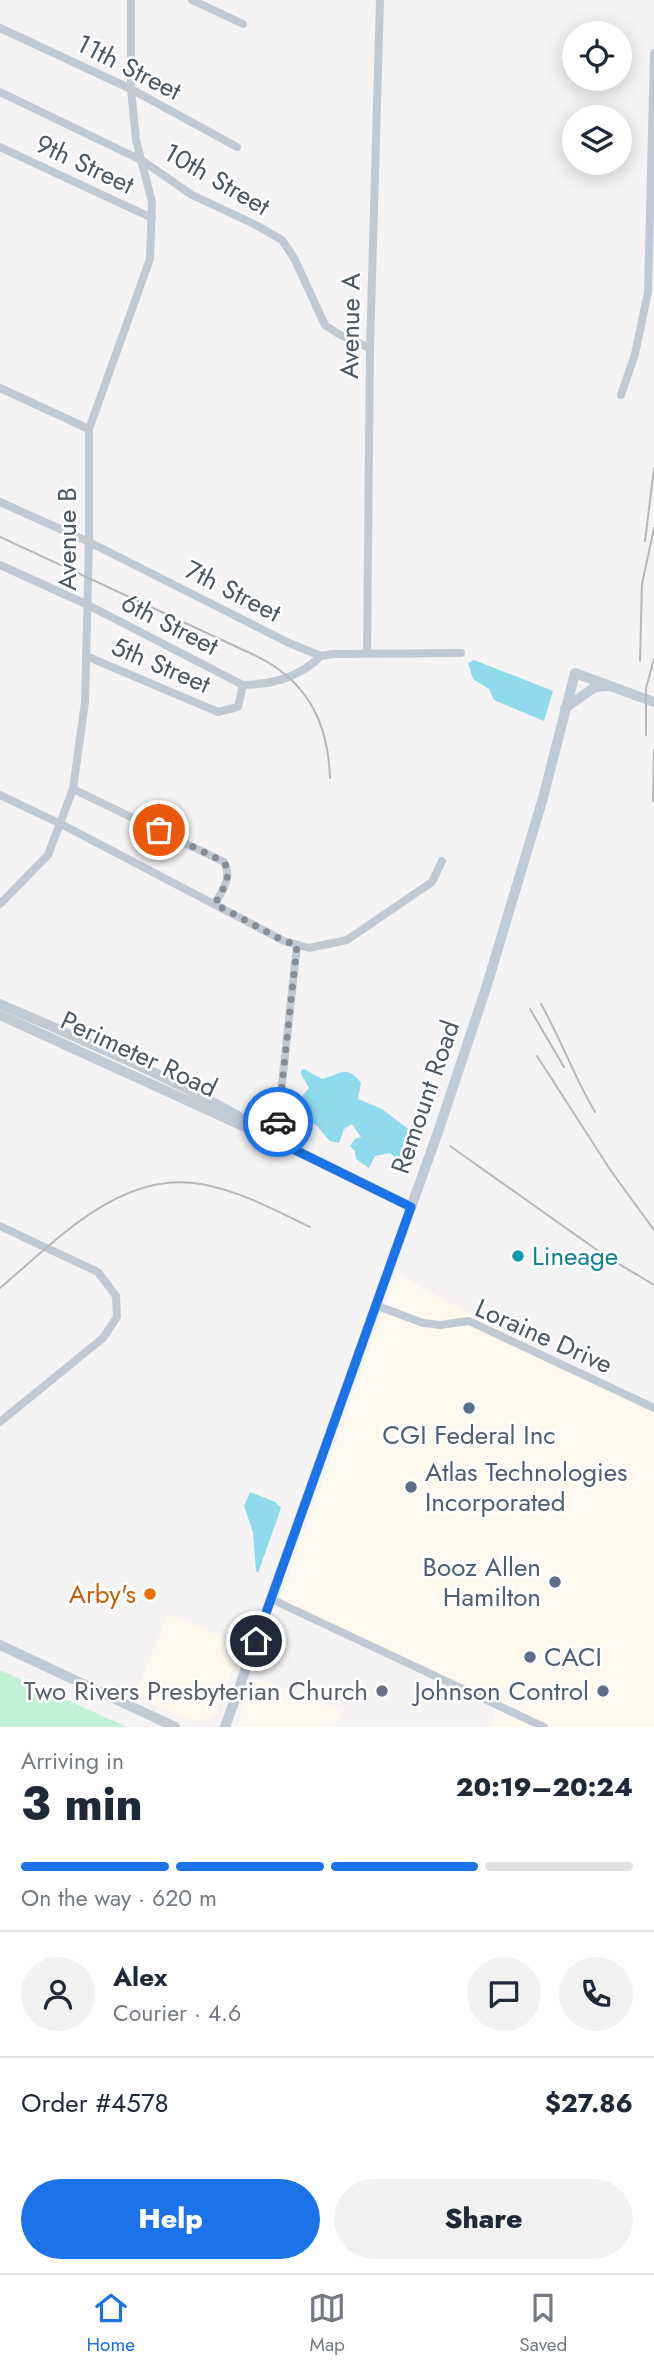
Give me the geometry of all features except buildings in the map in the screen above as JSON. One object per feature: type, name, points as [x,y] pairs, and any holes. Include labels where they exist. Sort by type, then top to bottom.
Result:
[{"type":"main road","name":"Remount Road","points":[[225,1727],[411,1207],[487,985],[543,798],[576,669],[615,687]]},
{"type":"main road","points":[[565,708],[595,687],[615,687],[654,702]]},
{"type":"main road","points":[[0,1004],[141,1066],[224,1108],[285,1145]]},
{"type":"main road","name":"Perimeter Road","points":[[0,1015],[285,1145],[411,1207]]},
{"type":"main road","points":[[136,1079],[141,1066]]},
{"type":"main road","points":[[0,1645],[175,1727]]},
{"type":"street","name":"Avenue B","points":[[0,904],[48,855],[73,789],[85,702],[89,429],[150,259],[152,202],[136,140],[131,89],[131,0]]},
{"type":"street","points":[[192,0],[243,24]]},
{"type":"street","name":"Avenue A","points":[[367,653],[370,348],[380,0]]},
{"type":"street","name":"11th Street","points":[[0,28],[131,89],[237,147]]},
{"type":"street","points":[[621,395],[628,381],[648,292],[654,53]]},
{"type":"street","name":"10th Street","points":[[0,92],[143,161],[192,195],[282,240],[294,258],[325,325],[370,348]]},
{"type":"street","name":"9th Street","points":[[0,147],[152,218]]},
{"type":"street","points":[[0,388],[89,429]]},
{"type":"street","name":"7th Street","points":[[0,502],[89,542],[289,643],[321,656],[333,653],[461,653]]},
{"type":"street","name":"6th Street","points":[[0,565],[88,605],[243,685]]},
{"type":"street","name":"5th Street","points":[[86,656],[218,712],[238,707],[243,685]]},
{"type":"street","points":[[243,685],[268,684],[290,678],[309,668],[321,656]]},
{"type":"street","points":[[73,789],[224,862],[229,869],[226,883],[215,904]]},
{"type":"street","points":[[0,795],[284,941],[309,948],[347,940],[432,882],[442,861]]},
{"type":"street","points":[[285,1145],[278,1121],[297,945]]},
{"type":"street","points":[[0,1226],[98,1272],[116,1296],[117,1317],[103,1338],[0,1422]]},
{"type":"street","name":"Loraine Drive","points":[[375,1304],[422,1324],[469,1321],[654,1408]]},
{"type":"street","points":[[271,1599],[544,1727]]},
{"type":"shaded area","points":[[396,1273],[571,1369],[654,1408],[654,1727],[489,1727],[499,1706],[279,1603]]},
{"type":"shaded area","points":[[168,1614],[242,1644],[216,1712],[213,1717],[203,1722],[193,1721],[134,1696]]},
{"type":"shaded area","points":[[253,1677],[343,1711],[335,1727],[237,1727]]},
{"type":"green space","points":[[0,1670],[127,1727],[0,1727]]},
{"type":"water","points":[[474,660],[553,691],[544,721],[494,700],[489,689],[473,679],[468,663]]},
{"type":"water","points":[[304,1069],[322,1079],[343,1072],[356,1077],[361,1083],[358,1099],[382,1109],[411,1131],[405,1137],[400,1159],[390,1153],[375,1156],[369,1168],[356,1159],[355,1151],[350,1146],[355,1139],[361,1137],[352,1124],[344,1129],[339,1143],[330,1141],[316,1125],[297,1113],[298,1101],[309,1088],[301,1074]]},
{"type":"water","points":[[250,1492],[275,1502],[281,1508],[258,1573],[253,1532],[244,1506]]},
{"type":"railway","points":[[645,541],[654,468]]},
{"type":"railway","points":[[640,661],[642,584],[654,528]]},
{"type":"railway","points":[[0,537],[271,664],[300,689],[319,720],[325,738],[330,778]]},
{"type":"railway","points":[[646,735],[646,688],[654,659]]},
{"type":"railway","points":[[653,801],[654,750]]},
{"type":"railway","points":[[541,1004],[595,1112]]},
{"type":"railway","points":[[530,1009],[564,1067]]},
{"type":"railway","points":[[537,1056],[611,1171],[654,1230]]},
{"type":"railway","points":[[450,1146],[604,1255],[654,1285]]},
{"type":"railway","points":[[0,1288],[91,1213],[117,1198],[143,1188],[171,1183],[215,1187],[257,1202],[310,1227]]},
{"type":"way so far","points":[[159,830],[224,862],[229,869],[226,883],[215,904],[284,941],[297,945],[278,1122]]},
{"type":"place","name":"Lineage","points":[[518,1256]]},
{"type":"place","name":"CGI Federal Inc","points":[[469,1408]]},
{"type":"place","name":"Atlas Technologies Incorporated","points":[[411,1487]]},
{"type":"place","name":"Booz Allen Hamilton","points":[[555,1582]]},
{"type":"place","name":"Arby's","points":[[150,1594]]},
{"type":"place","name":"CACI","points":[[530,1657]]},
{"type":"place","name":"Two Rivers Presbyterian Church","points":[[382,1691]]},
{"type":"place","name":"Johnson Control","points":[[603,1691]]},
{"type":"route","points":[[256,1641],[411,1207],[289,1147],[278,1122]]}]
